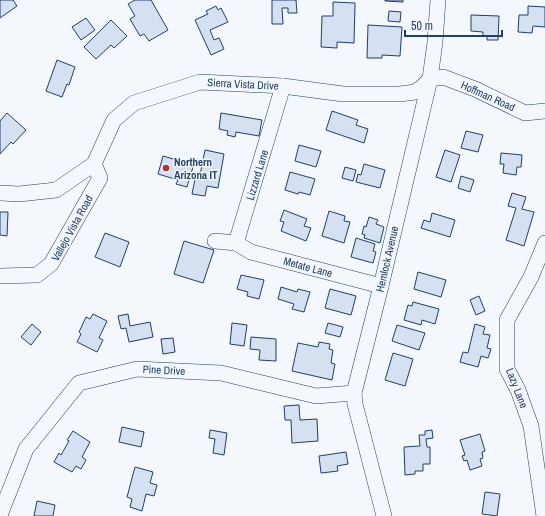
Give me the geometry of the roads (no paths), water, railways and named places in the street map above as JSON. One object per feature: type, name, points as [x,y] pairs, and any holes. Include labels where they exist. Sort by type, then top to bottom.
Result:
[{"type":"street","name":"Hemlock Avenue","points":[[384,516],[357,411],[354,393],[430,79],[435,42],[438,0]]},
{"type":"street","name":"Hoffman Road","points":[[430,79],[443,77],[475,89],[525,113],[545,111]]},
{"type":"street","name":"Sierra Vista Drive","points":[[94,164],[114,120],[134,103],[200,82],[283,86],[343,94],[400,94],[415,92],[430,79]]},
{"type":"street","name":"Lizzard Lane","points":[[236,243],[283,86]]},
{"type":"street","points":[[0,193],[18,194],[56,190],[94,164]]},
{"type":"street","name":"Vallejo Vista Road","points":[[0,276],[37,275],[51,264],[100,178],[94,164]]},
{"type":"street","points":[[215,241],[236,243]]},
{"type":"street","name":"Metate Lane","points":[[236,243],[251,252],[381,286]]},
{"type":"street","name":"Lazy Lane","points":[[544,516],[531,426],[518,390],[507,369],[507,320],[531,277],[545,243]]},
{"type":"street","name":"Pine Drive","points":[[0,514],[26,449],[79,383],[137,369],[221,373],[316,396],[354,393]]},
{"type":"place","name":"Northern Arizona IT","points":[[166,168]]}]
